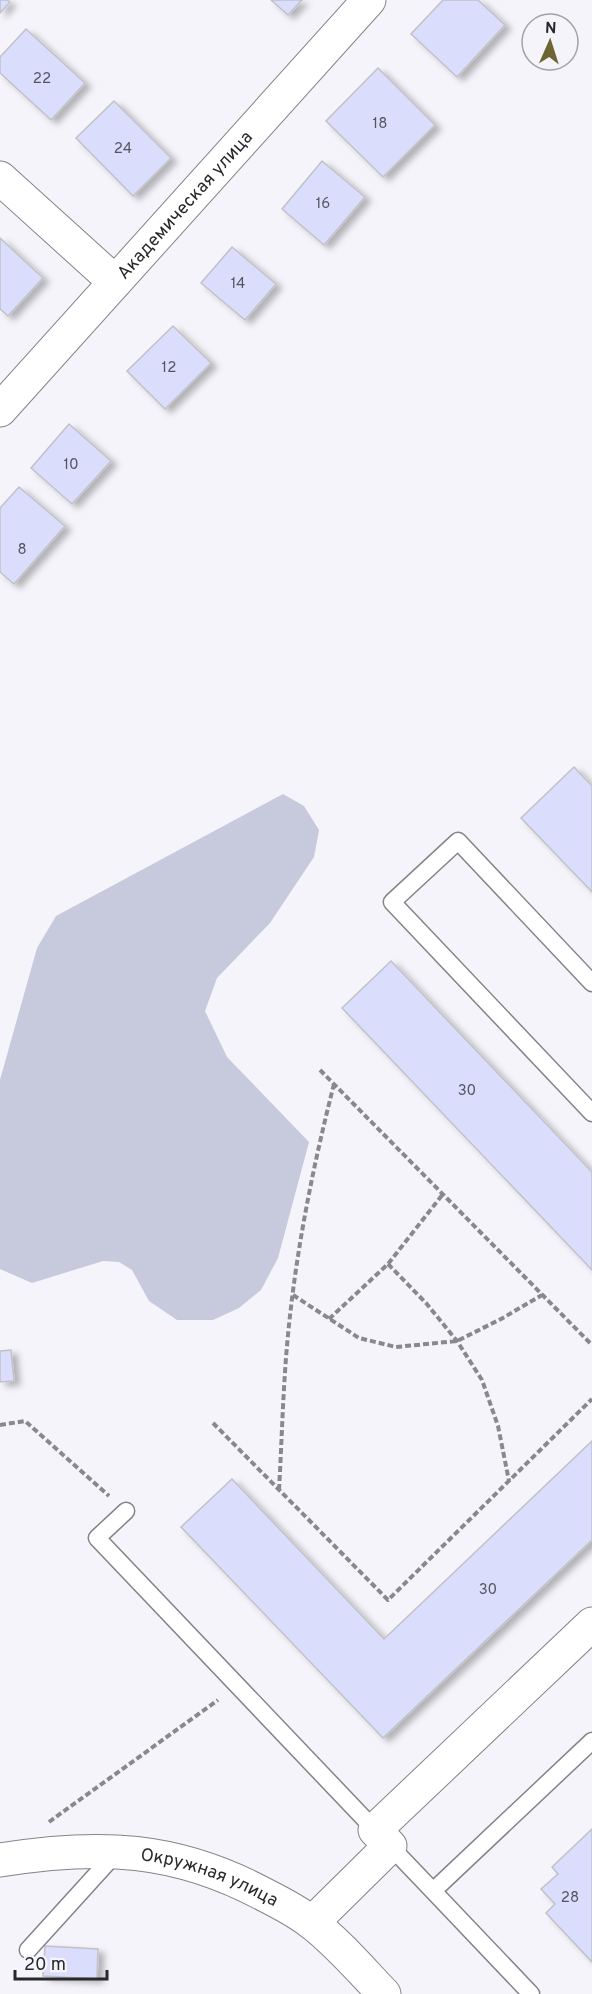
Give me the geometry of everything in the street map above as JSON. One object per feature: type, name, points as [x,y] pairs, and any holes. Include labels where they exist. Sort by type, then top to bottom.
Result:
[{"type":"street","name":"Академическая улица","points":[[0,410],[369,0]]},
{"type":"street","points":[[0,178],[115,282]]},
{"type":"street","points":[[312,1923],[382,1838],[592,1623]]},
{"type":"street","name":"Окружная улица","points":[[0,1860],[91,1850],[152,1854],[192,1863],[238,1880],[312,1923],[384,1994]]},
{"type":"lane","points":[[592,983],[458,841],[392,902],[592,1113]]},
{"type":"lane","points":[[126,1511],[97,1538],[531,1994]]},
{"type":"lane","points":[[433,1891],[592,1741]]},
{"type":"lane","points":[[28,1950],[117,1852]]},
{"type":"path","points":[[320,1070],[592,1345]]},
{"type":"path","points":[[279,1490],[288,1337],[293,1295],[318,1150],[334,1084]]},
{"type":"path","points":[[329,1318],[388,1264],[443,1194]]},
{"type":"path","points":[[388,1264],[426,1303],[457,1341],[482,1380],[498,1426],[509,1481]]},
{"type":"path","points":[[293,1295],[360,1338],[396,1347],[457,1341],[501,1320],[542,1295]]},
{"type":"path","points":[[213,1423],[387,1600],[592,1399]]},
{"type":"path","points":[[0,1425],[25,1421],[126,1511]]},
{"type":"path","points":[[42,1827],[238,1686]]},
{"type":"shaded area","points":[[283,794],[304,806],[319,830],[314,857],[270,923],[217,978],[205,1011],[227,1057],[309,1142],[278,1258],[261,1290],[239,1308],[213,1320],[177,1320],[149,1301],[132,1270],[119,1262],[103,1261],[32,1283],[0,1269],[0,1080],[37,948],[56,916]]},
{"type":"building","points":[[0,0],[10,2],[0,13]]},
{"type":"building","points":[[271,0],[302,0],[288,15]]},
{"type":"building","points":[[443,0],[478,0],[505,25],[457,77],[411,34]]},
{"type":"building","points":[[26,29],[85,83],[51,120],[0,73],[0,57]]},
{"type":"building","points":[[378,68],[435,125],[383,177],[326,121]]},
{"type":"building","points":[[114,101],[171,158],[133,196],[76,138]]},
{"type":"building","points":[[322,161],[365,197],[324,245],[282,209]]},
{"type":"building","points":[[0,238],[43,278],[8,316],[0,309]]},
{"type":"building","points":[[232,247],[276,284],[245,320],[201,283]]},
{"type":"building","points":[[173,326],[211,363],[165,409],[127,371]]},
{"type":"building","points":[[69,424],[111,461],[72,504],[31,468]]},
{"type":"building","points":[[19,487],[65,526],[14,584],[0,572],[0,508]]},
{"type":"building","points":[[574,767],[592,786],[592,892],[521,818]]},
{"type":"building","points":[[391,961],[592,1172],[592,1270],[342,1008]]},
{"type":"building","points":[[11,1350],[14,1381],[0,1382],[0,1351]]},
{"type":"building","points":[[592,1441],[592,1540],[383,1738],[181,1527],[232,1479],[384,1639]]},
{"type":"building","points":[[592,1829],[592,1962],[546,1913],[555,1904],[541,1889],[558,1874],[552,1867]]},
{"type":"building","points":[[45,1946],[98,1949],[97,1979],[43,1976]]}]
